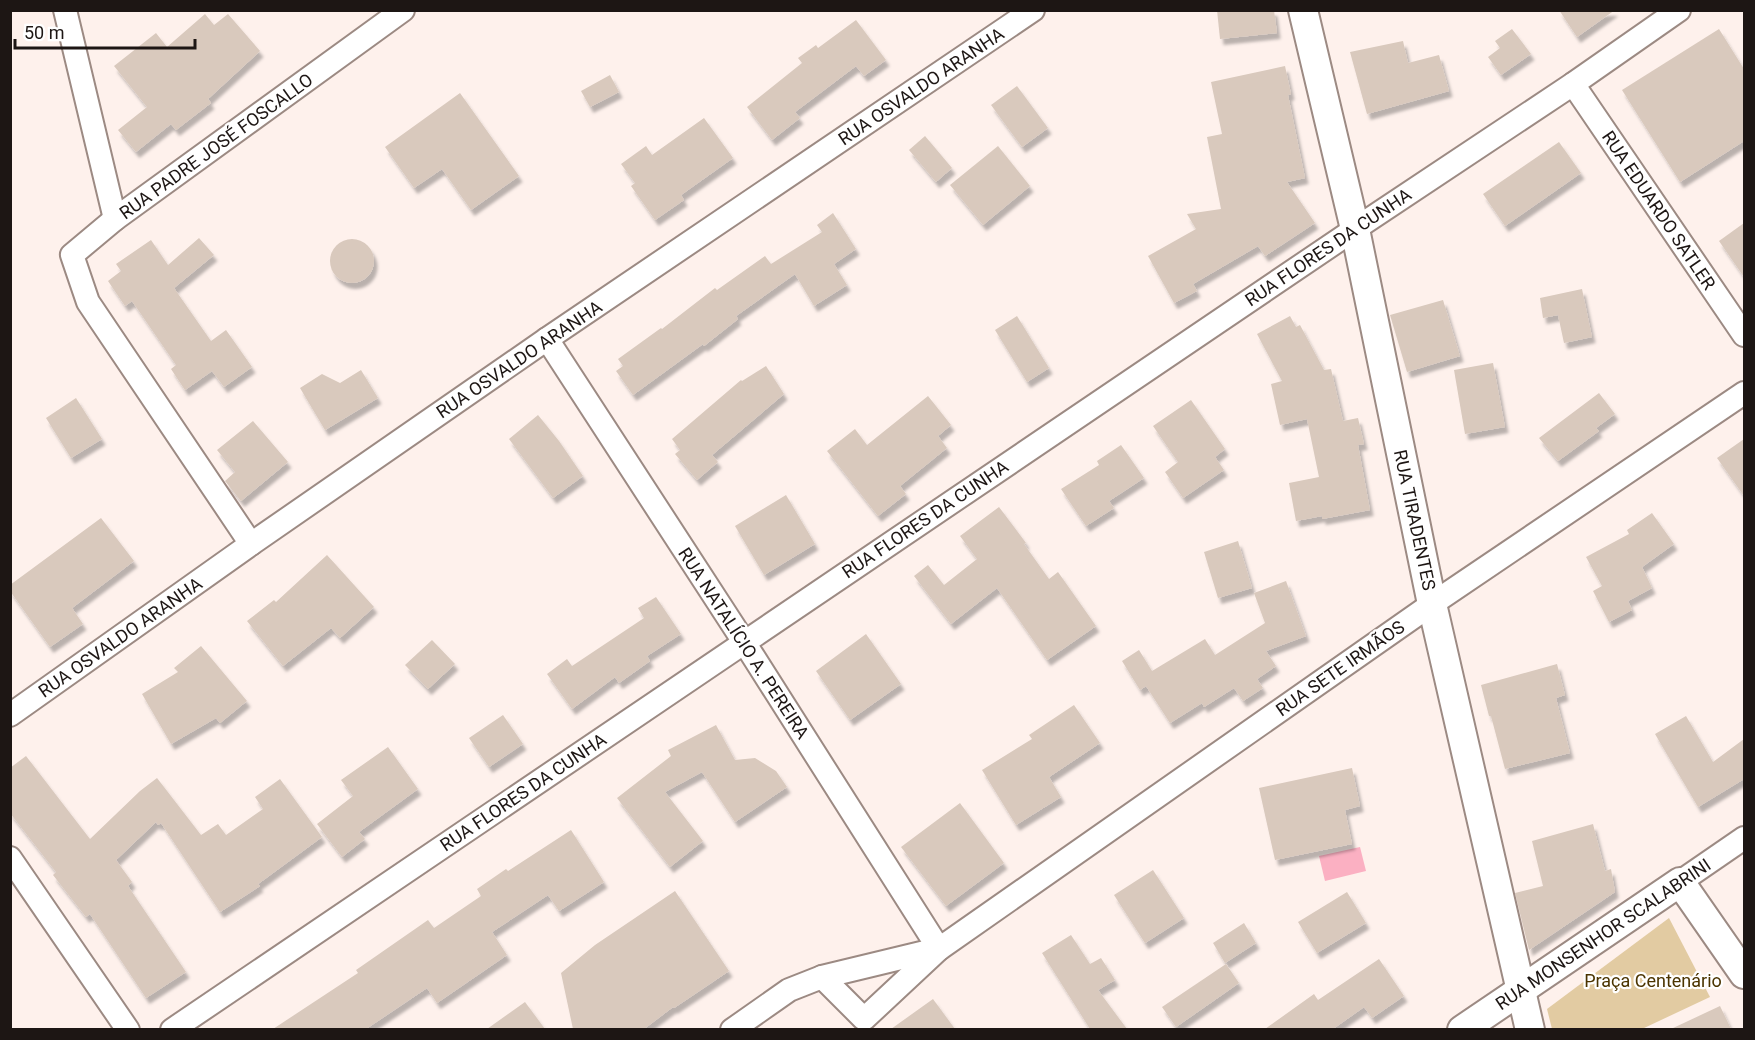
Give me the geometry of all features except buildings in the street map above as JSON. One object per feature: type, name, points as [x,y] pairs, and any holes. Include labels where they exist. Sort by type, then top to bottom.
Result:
[{"type":"street","points":[[65,10],[115,219]]},
{"type":"street","name":"RUA PADRE JOSÉ FOSCALLO","points":[[251,544],[88,302],[72,255],[115,219],[403,10]]},
{"type":"street","name":"RUA OSVALDO ARANHA","points":[[10,715],[251,544],[547,339],[1033,10]]},
{"type":"street","name":"RUA TIRADENTES","points":[[1303,10],[1355,229],[1432,604],[1530,1029]]},
{"type":"street","name":"RUA FLORES DA CUNHA","points":[[172,1029],[1573,84],[1679,10]]},
{"type":"street","name":"RUA EDUARDO SATLER","points":[[1573,84],[1744,335]]},
{"type":"street","name":"RUA NATALÍCIO A. PEREIRA","points":[[547,339],[939,948]]},
{"type":"street","name":"RUA SETE IRMÃOS","points":[[939,948],[1432,604],[1744,393]]},
{"type":"street","name":"RUA MONSENHOR SCALABRINI","points":[[1462,1029],[1744,838]]},
{"type":"street","points":[[10,858],[128,1029]]},
{"type":"street","points":[[1680,882],[1744,974]]},
{"type":"street","points":[[732,1029],[789,990],[822,977],[939,948]]},
{"type":"street","points":[[822,977],[868,1024],[939,948]]},
{"type":"green space","name":"Praça Centenário","points":[[1669,918],[1710,997],[1642,1029],[1552,1029],[1547,1009]]},
{"type":"shaded area","points":[[1360,847],[1366,871],[1325,881],[1319,856]]}]
